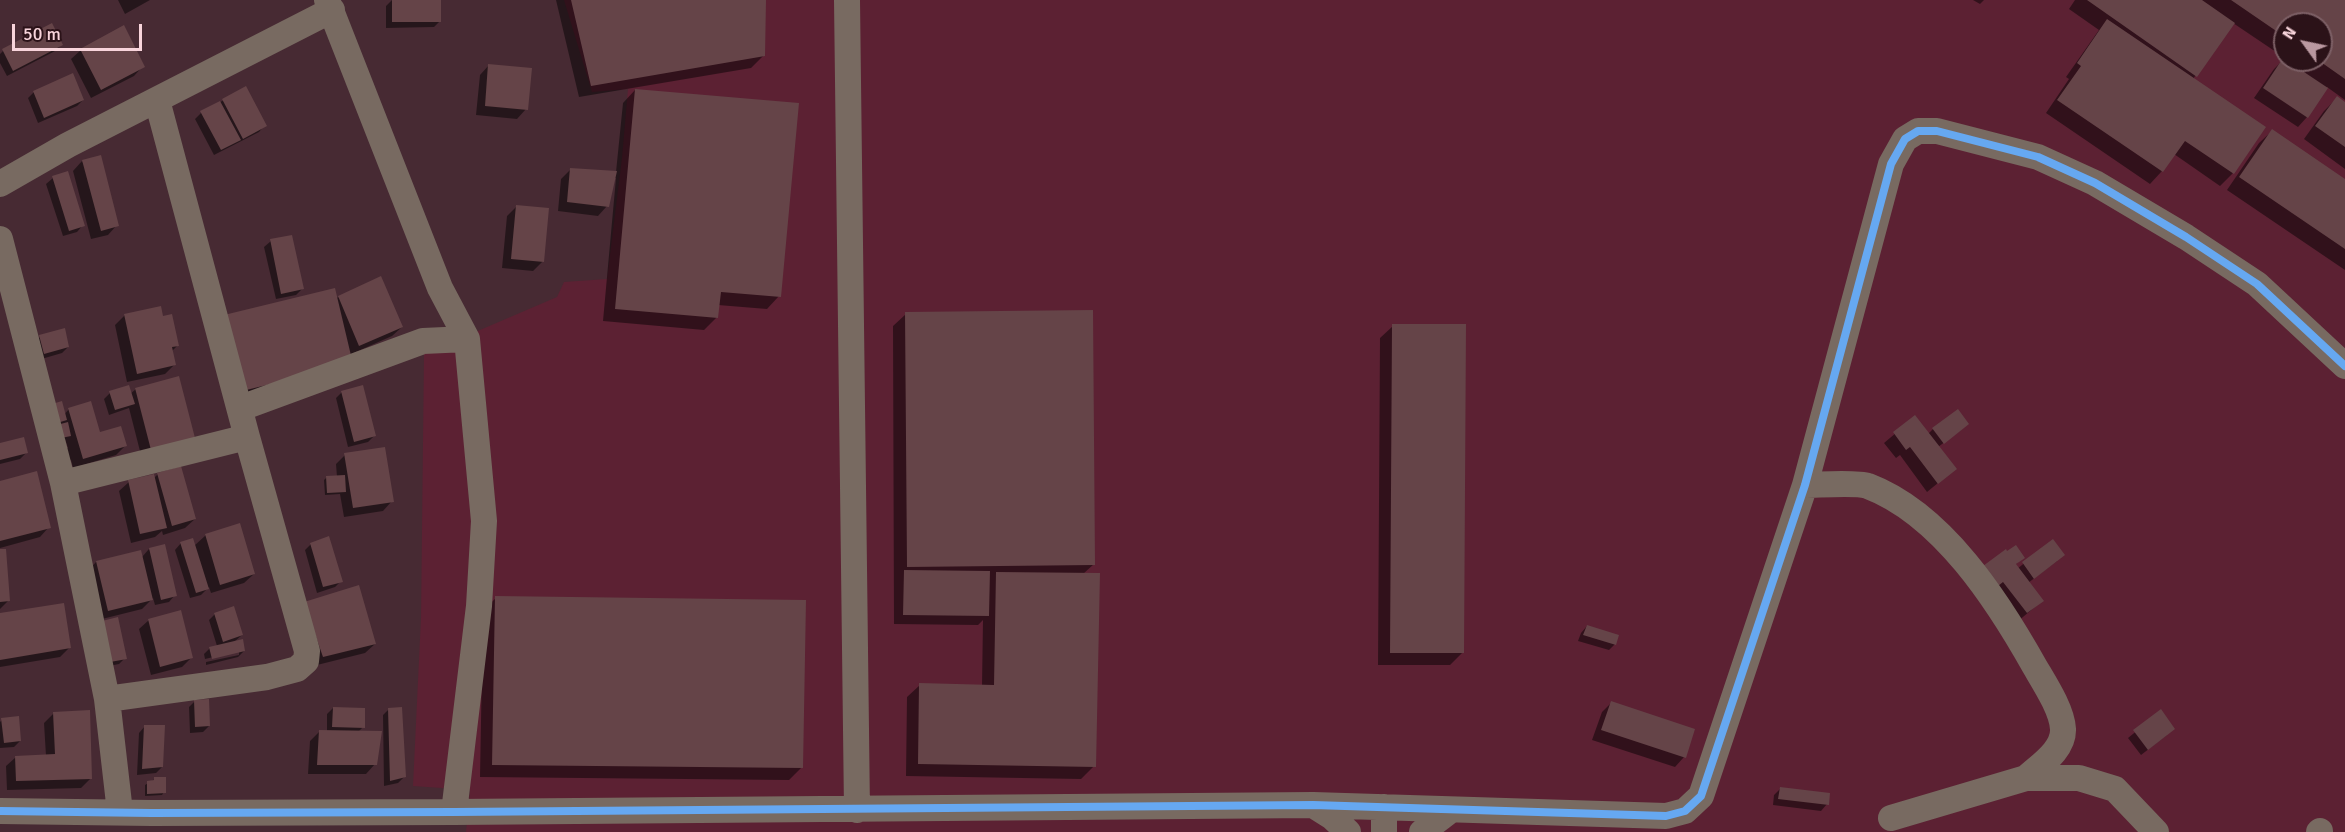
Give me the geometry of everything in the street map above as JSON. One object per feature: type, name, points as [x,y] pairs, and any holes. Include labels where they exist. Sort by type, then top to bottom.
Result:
[{"type":"street","points":[[847,0],[857,810]]},
{"type":"street","points":[[0,184],[329,5],[440,288],[467,339],[484,521],[479,606],[454,812]]},
{"type":"street","points":[[106,699],[267,676],[297,669],[306,661],[307,651],[247,437],[158,100]]},
{"type":"street","points":[[0,811],[120,812],[415,822],[454,812],[1313,805],[1666,816],[1685,811],[1701,796],[1805,485],[1891,164],[1905,139],[1918,131],[1937,131],[2038,158],[2095,183],[2186,237],[2257,284],[2345,366]]},
{"type":"street","points":[[0,239],[63,483],[106,699],[120,812]]},
{"type":"street","points":[[241,408],[423,341],[467,339]]},
{"type":"street","points":[[63,483],[247,437]]},
{"type":"street","points":[[1805,485],[1866,485],[1908,508],[1958,552],[2009,621],[2053,699],[2063,729],[2060,746],[2026,778]]},
{"type":"street","points":[[1891,818],[2026,778],[2079,778],[2115,789],[2156,832]]},
{"type":"street","points":[[1313,805],[1348,832]]},
{"type":"street","points":[[1384,807],[1384,832]]},
{"type":"street","points":[[1422,832],[1451,810]]},
{"type":"shaded area","points":[[564,0],[2345,0],[2345,832],[466,832],[470,790],[413,786],[421,618],[424,354],[557,297],[564,282],[607,279],[628,89],[592,92]]},
{"type":"building","points":[[392,0],[441,0],[441,22],[392,22]]},
{"type":"building","points":[[571,0],[766,0],[765,56],[591,86]]},
{"type":"building","points":[[2087,0],[2202,0],[2235,23],[2197,77]]},
{"type":"building","points":[[2231,0],[2345,0],[2345,79],[2333,71],[2333,12],[2273,12],[2273,29]]},
{"type":"building","points":[[2107,19],[2266,127],[2234,174],[2185,141],[2163,172],[2057,100],[2081,66],[2077,63]]},
{"type":"building","points":[[52,23],[63,45],[13,71],[2,49]]},
{"type":"building","points":[[124,25],[145,67],[101,90],[80,49]]},
{"type":"building","points":[[488,64],[532,68],[528,110],[485,106]]},
{"type":"building","points":[[2274,72],[2304,72],[2328,88],[2308,118],[2263,88]]},
{"type":"building","points":[[73,73],[84,100],[44,118],[33,91]]},
{"type":"building","points":[[246,86],[267,126],[243,139],[222,99]]},
{"type":"building","points":[[635,89],[799,103],[781,297],[721,292],[718,318],[615,309]]},
{"type":"building","points":[[2337,96],[2345,102],[2345,147],[2315,126]]},
{"type":"building","points":[[220,101],[241,140],[221,150],[200,111]]},
{"type":"building","points":[[2272,129],[2345,179],[2345,249],[2239,177]]},
{"type":"building","points":[[101,155],[119,226],[101,231],[82,160]]},
{"type":"building","points":[[570,168],[617,171],[609,207],[567,202]]},
{"type":"building","points":[[68,171],[85,226],[69,231],[52,176]]},
{"type":"building","points":[[516,205],[549,208],[544,262],[511,259]]},
{"type":"building","points":[[292,235],[304,289],[281,294],[270,239]]},
{"type":"building","points":[[381,276],[403,327],[359,346],[338,296]]},
{"type":"building","points":[[335,288],[353,364],[242,391],[224,315]]},
{"type":"building","points":[[161,306],[163,316],[172,314],[179,346],[172,347],[176,365],[137,374],[124,314]]},
{"type":"building","points":[[1093,310],[1095,565],[907,567],[905,312]]},
{"type":"building","points":[[1392,324],[1466,324],[1464,653],[1390,653]]},
{"type":"building","points":[[65,328],[69,347],[44,354],[39,335]]},
{"type":"building","points":[[179,376],[195,438],[151,450],[135,388]]},
{"type":"building","points":[[129,385],[135,404],[115,410],[109,391]]},
{"type":"building","points":[[363,385],[376,436],[354,442],[341,391]]},
{"type":"building","points":[[62,401],[67,420],[57,423],[52,404]]},
{"type":"building","points":[[91,401],[100,432],[121,426],[127,446],[83,459],[68,408]]},
{"type":"building","points":[[1958,409],[1969,424],[1944,444],[1932,428]]},
{"type":"building","points":[[1915,415],[1957,469],[1938,484],[1910,447],[1906,450],[1893,432]]},
{"type":"building","points":[[68,422],[71,436],[56,439],[53,426]]},
{"type":"building","points":[[24,437],[28,453],[0,460],[0,443]]},
{"type":"building","points":[[385,447],[394,502],[353,508],[344,453]]},
{"type":"building","points":[[181,466],[196,519],[172,526],[157,473]]},
{"type":"building","points":[[37,471],[51,528],[0,541],[0,481]]},
{"type":"building","points":[[154,474],[167,528],[140,534],[128,480]]},
{"type":"building","points":[[345,475],[346,492],[327,493],[326,476]]},
{"type":"building","points":[[240,523],[255,574],[220,585],[205,534]]},
{"type":"building","points":[[329,536],[343,582],[323,587],[310,543]]},
{"type":"building","points":[[193,538],[209,589],[196,593],[180,542]]},
{"type":"building","points":[[2053,539],[2065,555],[2034,579],[2022,562]]},
{"type":"building","points":[[165,544],[177,596],[161,600],[149,548]]},
{"type":"building","points":[[2016,545],[2025,558],[2016,564],[2044,601],[2027,613],[2003,582],[1998,586],[1983,566],[2006,549],[2007,551]]},
{"type":"building","points":[[0,549],[6,549],[10,601],[0,602]]},
{"type":"building","points":[[141,550],[153,600],[108,611],[96,561]]},
{"type":"building","points":[[904,570],[990,571],[989,616],[903,615]]},
{"type":"building","points":[[996,572],[1100,573],[1096,767],[918,764],[919,683],[994,685]]},
{"type":"building","points":[[359,585],[376,644],[323,657],[304,602]]},
{"type":"building","points":[[495,596],[806,600],[803,768],[492,765]]},
{"type":"building","points":[[64,603],[71,648],[0,660],[0,613]]},
{"type":"building","points":[[234,606],[243,635],[223,642],[214,613]]},
{"type":"building","points":[[181,610],[193,658],[160,667],[148,619]]},
{"type":"building","points":[[118,617],[127,659],[110,662],[102,621]]},
{"type":"building","points":[[1587,625],[1619,635],[1616,645],[1583,635]]},
{"type":"building","points":[[243,639],[245,651],[212,659],[209,647]]},
{"type":"building","points":[[209,699],[210,726],[195,727],[194,700]]},
{"type":"building","points":[[1611,701],[1695,729],[1686,758],[1601,730]]},
{"type":"building","points":[[333,707],[365,708],[365,728],[332,727]]},
{"type":"building","points":[[402,707],[406,777],[390,781],[388,708]]},
{"type":"building","points":[[2161,709],[2175,729],[2148,750],[2133,730]]},
{"type":"building","points":[[90,710],[92,779],[16,781],[15,756],[55,754],[53,712]]},
{"type":"building","points":[[19,716],[21,741],[4,743],[1,718]]},
{"type":"building","points":[[144,725],[165,725],[163,767],[142,769]]},
{"type":"building","points":[[319,730],[382,731],[377,765],[317,765]]},
{"type":"building","points":[[154,777],[166,777],[166,793],[147,794],[147,781],[154,780]]},
{"type":"building","points":[[1780,787],[1830,793],[1829,805],[1778,799]]},
{"type":"cycle path","points":[[0,811],[454,812],[1313,805],[1666,816],[1685,811],[1701,796],[1805,485],[1891,164],[1905,139],[1918,131],[1937,131],[2038,157],[2095,183],[2186,237],[2257,284],[2345,366]]}]
